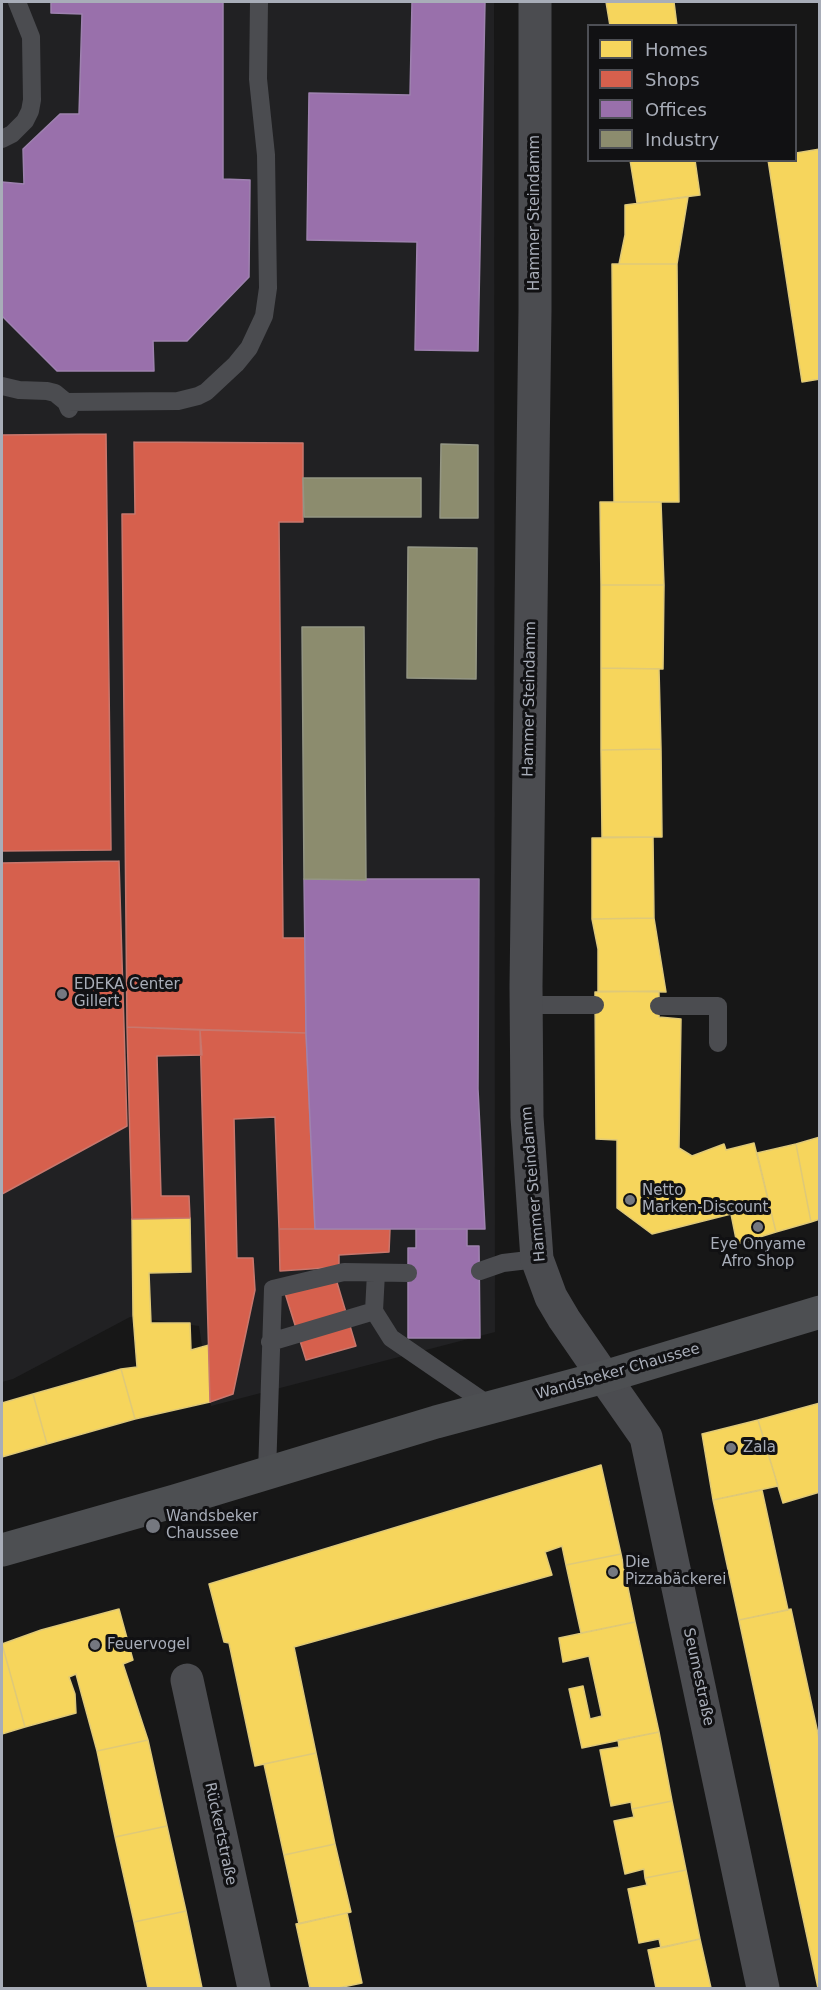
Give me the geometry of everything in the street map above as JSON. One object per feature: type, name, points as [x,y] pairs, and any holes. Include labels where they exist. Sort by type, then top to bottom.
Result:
[{"type":"main road","name":"Wandsbeker Chaussee","points":[[2,1550],[436,1422],[604,1377],[819,1312]]},
{"type":"street","name":"Hammer Steindamm","points":[[534,2],[535,310],[526,1005],[527,1117],[537,1259],[551,1297],[604,1377]]},
{"type":"street","name":"Seumestraße","points":[[604,1377],[646,1437],[763,1989]]},
{"type":"street","name":"Rückertstraße","points":[[187,1680],[254,1989]]},
{"type":"lane","points":[[2,139],[12,134],[25,121],[32,100],[32,37],[16,2]]},
{"type":"lane","points":[[2,386],[55,393],[67,405],[178,401],[206,392],[236,364],[249,348],[264,316],[268,288],[266,166],[258,79],[259,2]]},
{"type":"lane","points":[[526,1005],[595,1005]]},
{"type":"lane","points":[[659,1006],[718,1006],[718,1043]]},
{"type":"lane","points":[[480,1271],[504,1263],[537,1259]]},
{"type":"lane","points":[[267,1473],[273,1289],[344,1272],[408,1273]]},
{"type":"lane","points":[[376,1273],[374,1311],[391,1338],[493,1408]]},
{"type":"lane","points":[[270,1342],[374,1311]]},
{"type":"shaded area","points":[[2,2],[494,2],[495,1332],[211,1406],[199,1326],[130,1317],[13,1379],[2,1382]]},
{"type":"building: Homes","points":[[606,2],[674,2],[677,24],[610,24]]},
{"type":"building: Homes","points":[[820,149],[820,379],[802,382],[768,162],[797,162],[797,153]]},
{"type":"building: Homes","points":[[630,162],[695,162],[700,195],[637,203]]},
{"type":"building: Homes","points":[[688,197],[677,264],[619,264],[625,235],[625,205]]},
{"type":"building: Homes","points":[[612,264],[677,264],[679,502],[614,502]]},
{"type":"building: Homes","points":[[600,502],[661,502],[664,585],[601,585]]},
{"type":"building: Homes","points":[[601,585],[664,585],[663,669],[601,668]]},
{"type":"building: Homes","points":[[601,668],[659,669],[661,749],[601,750]]},
{"type":"building: Homes","points":[[661,749],[662,837],[602,837],[601,750]]},
{"type":"building: Homes","points":[[653,837],[654,918],[592,919],[592,838]]},
{"type":"building: Homes","points":[[654,918],[666,992],[598,991],[598,949],[592,919]]},
{"type":"building: Homes","points":[[659,991],[659,1017],[681,1019],[679,1148],[692,1156],[724,1144],[726,1150],[754,1143],[776,1232],[737,1244],[731,1214],[652,1234],[617,1208],[617,1140],[596,1139],[595,992]]},
{"type":"building: Homes","points":[[820,1137],[820,1219],[811,1222],[796,1144]]},
{"type":"building: Homes","points":[[796,1144],[811,1222],[776,1232],[757,1153]]},
{"type":"building: Homes","points":[[190,1218],[191,1272],[149,1273],[151,1323],[190,1323],[191,1350],[209,1345],[210,1402],[135,1419],[121,1369],[137,1367],[133,1315],[132,1219]]},
{"type":"building: Homes","points":[[121,1369],[135,1419],[47,1444],[33,1394]]},
{"type":"building: Homes","points":[[33,1394],[47,1444],[2,1457],[2,1403]]},
{"type":"building: Homes","points":[[820,1403],[820,1492],[783,1503],[758,1420]]},
{"type":"building: Homes","points":[[758,1420],[778,1486],[713,1500],[702,1434]]},
{"type":"building: Homes","points":[[601,1465],[621,1554],[566,1565],[562,1546],[545,1552],[552,1575],[294,1647],[316,1753],[255,1766],[229,1643],[224,1642],[209,1584]]},
{"type":"building: Homes","points":[[762,1490],[788,1610],[739,1620],[713,1500]]},
{"type":"building: Homes","points":[[621,1554],[635,1622],[581,1633],[566,1565]]},
{"type":"building: Homes","points":[[119,1609],[133,1660],[123,1664],[148,1740],[97,1751],[76,1674],[69,1677],[75,1694],[76,1713],[25,1727],[2,1644],[41,1630]]},
{"type":"building: Homes","points":[[791,1609],[820,1743],[820,1988],[818,1988],[739,1620]]},
{"type":"building: Homes","points":[[635,1622],[659,1732],[582,1748],[569,1689],[583,1686],[590,1719],[602,1716],[589,1656],[563,1662],[559,1638]]},
{"type":"building: Homes","points":[[2,1644],[25,1727],[2,1734]]},
{"type":"building: Homes","points":[[659,1732],[672,1801],[632,1809],[631,1802],[611,1806],[600,1750],[619,1747],[618,1740]]},
{"type":"building: Homes","points":[[148,1740],[167,1826],[115,1837],[97,1751]]},
{"type":"building: Homes","points":[[316,1753],[335,1844],[284,1855],[264,1764]]},
{"type":"building: Homes","points":[[672,1801],[686,1870],[645,1878],[644,1869],[625,1874],[614,1821],[634,1817],[632,1809]]},
{"type":"building: Homes","points":[[167,1826],[186,1911],[134,1922],[115,1837]]},
{"type":"building: Homes","points":[[335,1844],[351,1912],[299,1924],[284,1855]]},
{"type":"building: Homes","points":[[686,1870],[700,1939],[661,1948],[659,1939],[639,1943],[628,1889],[647,1885],[645,1878]]},
{"type":"building: Homes","points":[[186,1911],[202,1988],[148,1988],[134,1922]]},
{"type":"building: Homes","points":[[347,1913],[362,1983],[338,1988],[310,1988],[296,1924]]},
{"type":"building: Homes","points":[[700,1939],[711,1988],[656,1988],[648,1950]]},
{"type":"building: Shops","points":[[106,434],[111,850],[2,851],[2,435]]},
{"type":"building: Shops","points":[[134,442],[303,443],[303,522],[279,522],[283,938],[305,938],[306,1033],[127,1027],[122,514],[135,514]]},
{"type":"building: Shops","name":"EDEKA Center Gillert","points":[[119,861],[127,1126],[2,1194],[2,863]]},
{"type":"building: Shops","points":[[127,1027],[200,1030],[202,1055],[157,1056],[161,1196],[189,1196],[190,1218],[132,1219]]},
{"type":"building: Shops","points":[[200,1030],[306,1033],[315,1229],[279,1229],[275,1117],[234,1119],[237,1258],[253,1258],[255,1290],[233,1394],[210,1402]]},
{"type":"building: Shops","points":[[279,1229],[390,1229],[389,1252],[339,1255],[339,1267],[280,1271]]},
{"type":"building: Shops","points":[[336,1279],[356,1346],[306,1360],[285,1293]]},
{"type":"building: Offices","points":[[51,2],[223,2],[223,179],[250,180],[249,277],[187,341],[153,341],[154,371],[57,371],[2,316],[2,182],[24,184],[23,149],[60,114],[79,114],[82,14],[51,13]]},
{"type":"building: Offices","points":[[412,2],[485,2],[478,351],[415,350],[417,242],[307,240],[309,93],[410,95]]},
{"type":"building: Offices","points":[[304,879],[479,879],[478,1089],[485,1229],[315,1229],[306,1033]]},
{"type":"building: Offices","points":[[416,1229],[467,1229],[467,1246],[479,1246],[480,1338],[408,1338],[408,1248],[416,1248]]},
{"type":"building: Industry","points":[[441,444],[478,445],[478,518],[440,518]]},
{"type":"building: Industry","points":[[303,478],[421,478],[421,517],[304,517]]},
{"type":"building: Industry","points":[[408,547],[477,548],[476,679],[407,678]]},
{"type":"building: Industry","points":[[302,627],[364,627],[366,880],[304,879]]},
{"type":"place","name":"EDEKA Center Gillert","points":[[62,994]]},
{"type":"place","name":"Netto Marken-Discount","points":[[630,1200]]},
{"type":"place","name":"Eye Onyame Afro Shop","points":[[758,1227]]},
{"type":"place","name":"Zala","points":[[731,1448]]},
{"type":"place","name":"Wandsbeker Chaussee","points":[[153,1526]]},
{"type":"place","name":"Die Pizzabäckerei","points":[[613,1572]]},
{"type":"place","name":"Feuervogel","points":[[95,1645]]}]
